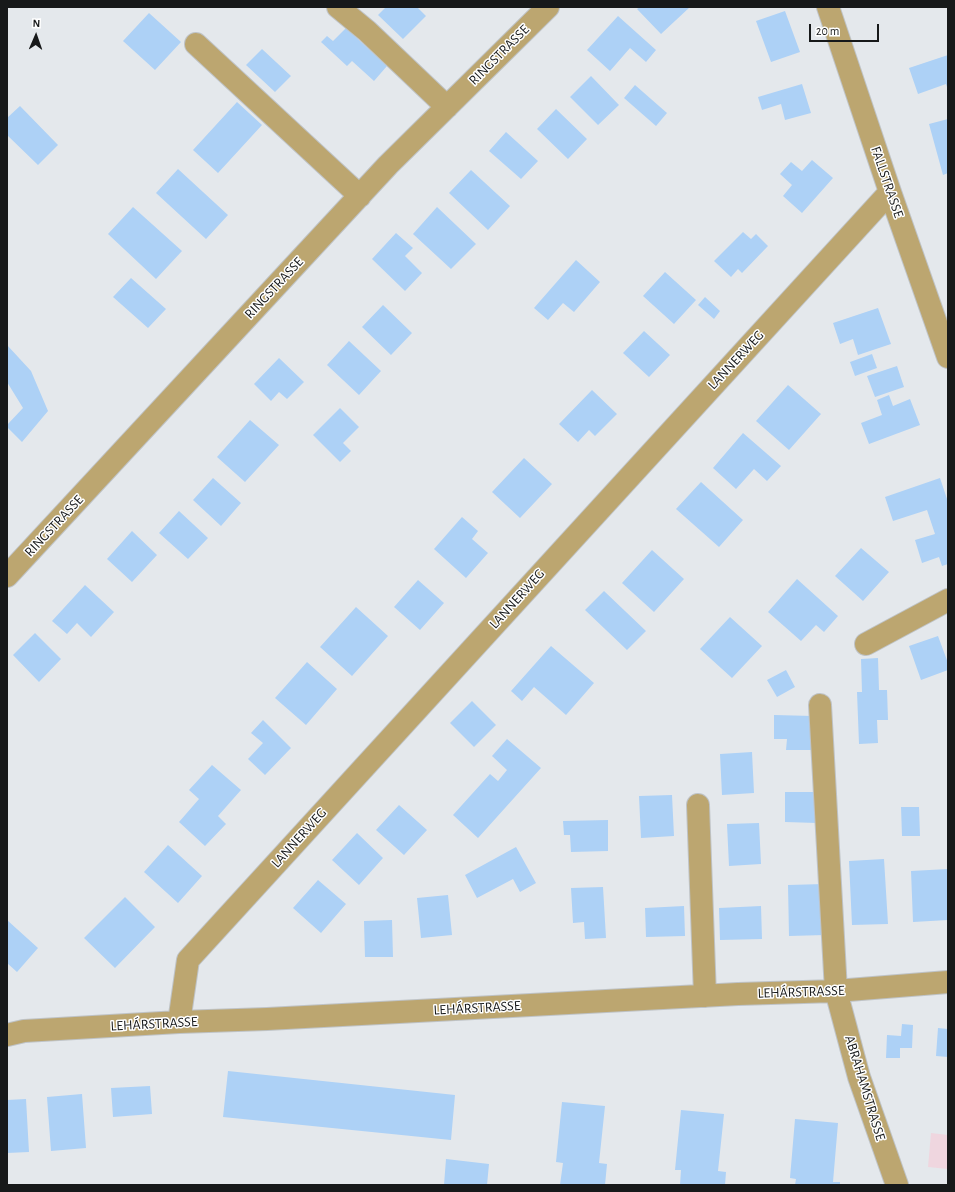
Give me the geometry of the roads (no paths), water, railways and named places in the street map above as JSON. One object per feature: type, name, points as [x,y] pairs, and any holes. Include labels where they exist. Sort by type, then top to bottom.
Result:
[{"type":"street","points":[[338,7],[367,31],[447,107]]},
{"type":"street","name":"RINGSTRASSE","points":[[7,576],[388,165],[548,7]]},
{"type":"street","name":"FALLSTRASSE","points":[[828,7],[890,192],[948,357]]},
{"type":"street","points":[[196,44],[360,196]]},
{"type":"street","name":"LANNERWEG","points":[[179,1022],[188,960],[890,192]]},
{"type":"street","points":[[866,644],[948,600]]},
{"type":"street","name":"ABRAHAMSTRASSE","points":[[820,705],[836,990],[859,1077],[897,1185]]},
{"type":"street","points":[[698,805],[706,996]]},
{"type":"street","name":"LEHÁRSTRASSE","points":[[7,1034],[24,1031],[179,1022],[267,1019],[836,990],[948,982]]}]
